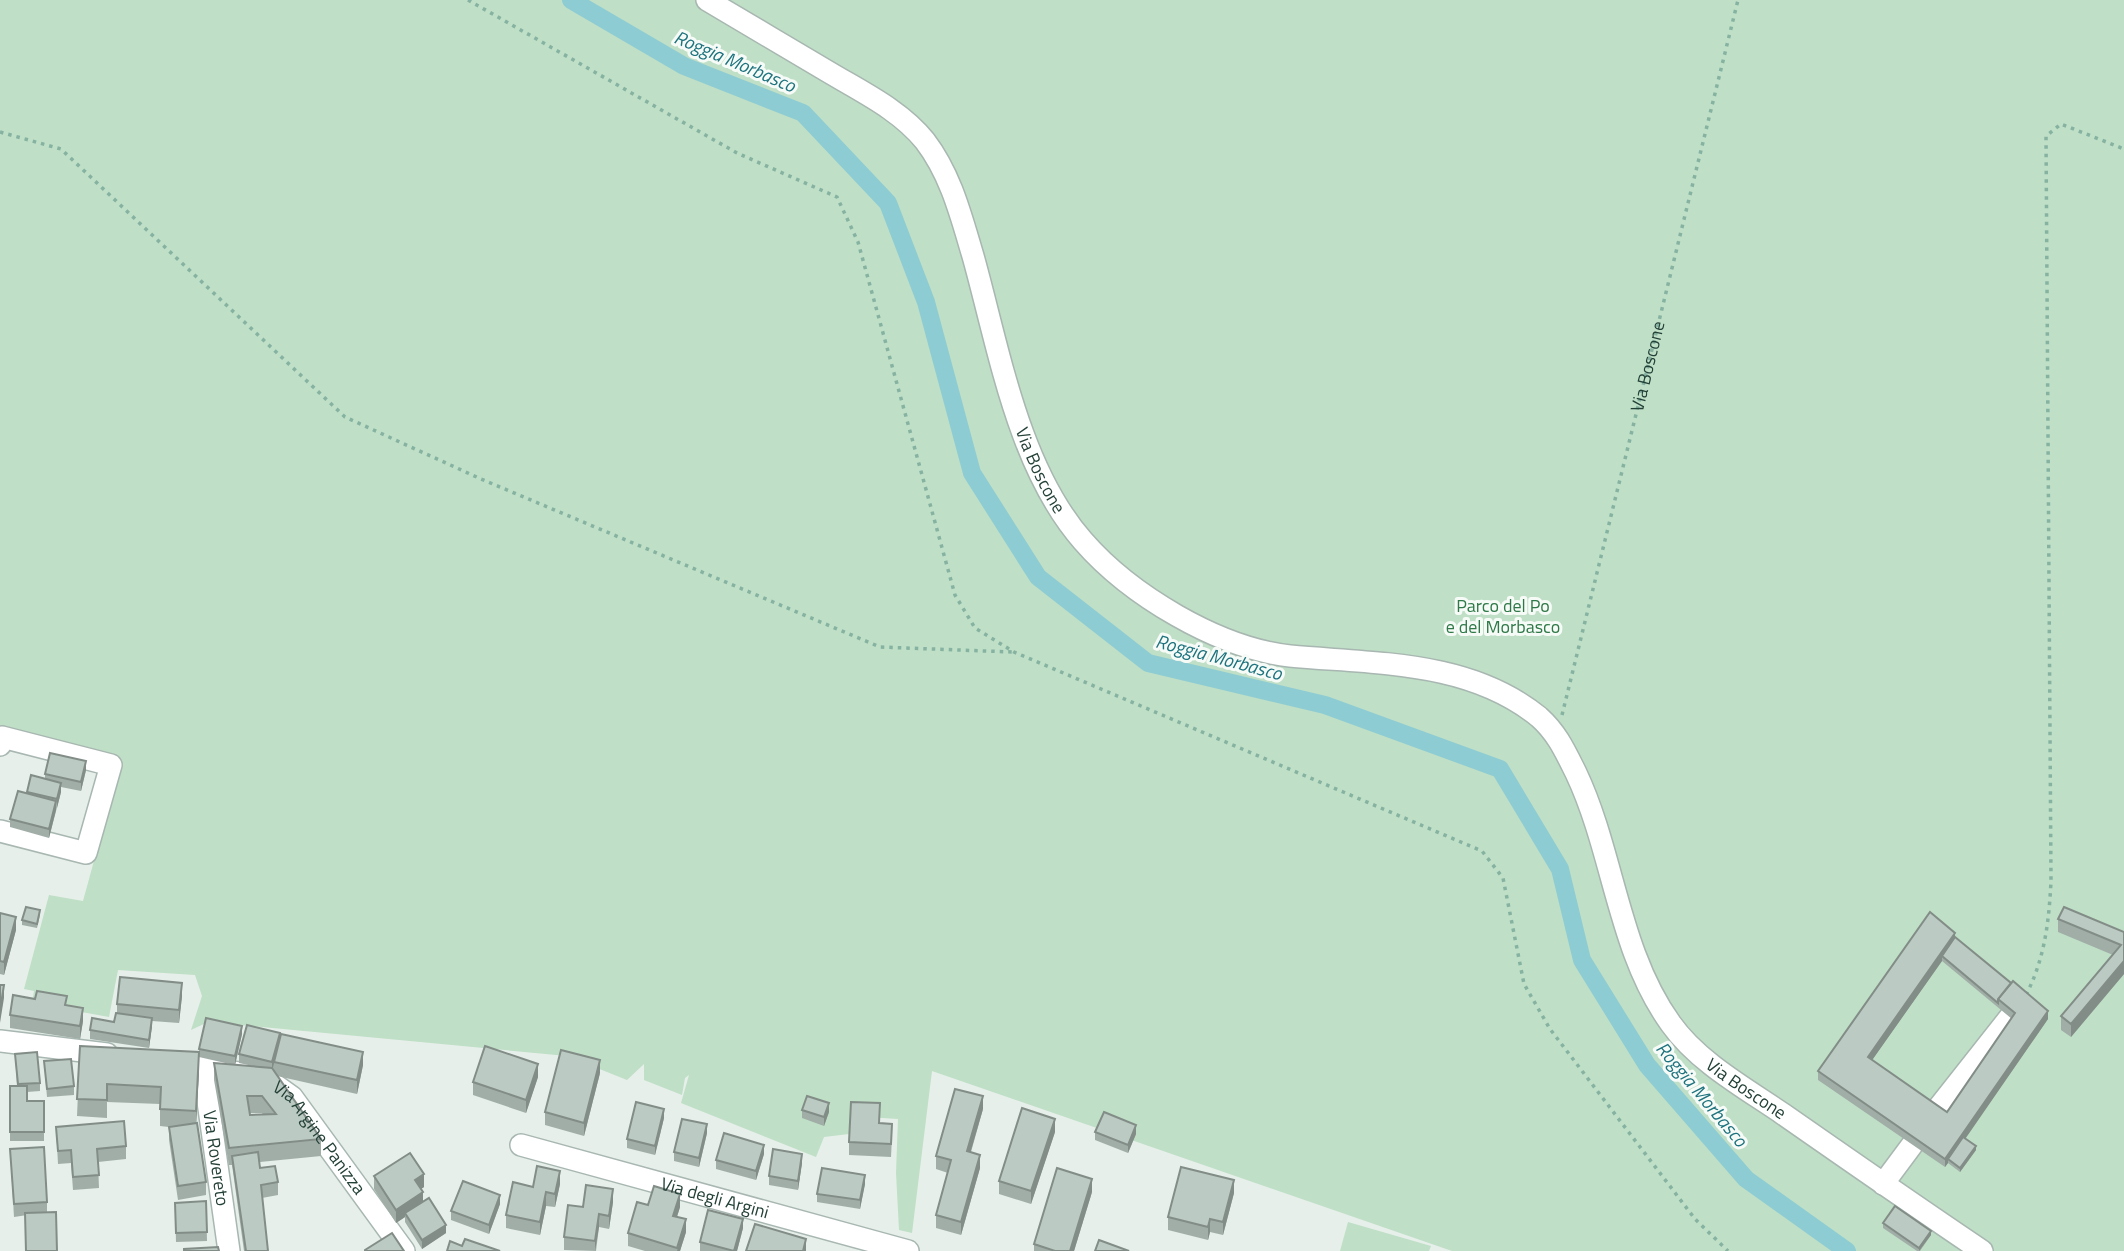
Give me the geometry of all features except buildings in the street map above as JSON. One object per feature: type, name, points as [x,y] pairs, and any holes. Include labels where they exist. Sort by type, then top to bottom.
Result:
[{"type":"street","name":"Via Boscone","points":[[707,0],[896,113],[923,138],[948,176],[1024,437],[1054,504],[1084,542],[1121,580],[1173,612],[1227,639],[1285,655],[1397,664],[1445,673],[1489,688],[1535,714],[1557,734],[1586,794],[1640,967],[1672,1027],[1703,1057],[1735,1081],[1982,1251]]},
{"type":"street","points":[[0,831],[86,853],[111,765],[1,741]]},
{"type":"street","points":[[1935,1112],[2010,1017]]},
{"type":"street","points":[[0,1041],[122,1056]]},
{"type":"street","name":"Via Argine Panizza","points":[[149,1059],[264,1077],[292,1097],[404,1251]]},
{"type":"street","name":"Via Rovereto","points":[[203,1066],[229,1251]]},
{"type":"street","points":[[1883,1184],[1912,1144]]},
{"type":"street","name":"Via degli Argini","points":[[522,1145],[901,1250]]},
{"type":"path","points":[[468,0],[737,153],[837,197],[858,242],[955,595],[975,628],[1014,652],[1482,851],[1503,878],[1524,984],[1550,1028],[1695,1219],[1728,1251]]},
{"type":"path","name":"Via Boscone","points":[[1557,734],[1738,0]]},
{"type":"path","points":[[2024,999],[2035,977],[2049,930],[2051,881],[2046,136],[2061,124],[2124,149]]},
{"type":"path","points":[[0,132],[61,149],[345,417],[481,479],[880,647],[1014,652]]},
{"type":"green space","name":"Parco del Po e del Morbasco","points":[[0,0],[2124,0],[2124,1251],[1452,1251],[932,1071],[912,1233],[899,1230],[896,1173],[898,1119],[851,1116],[849,1134],[824,1137],[816,1157],[681,1103],[689,1075],[685,1078],[682,1095],[644,1080],[644,1064],[627,1080],[567,1056],[208,1022],[191,1030],[202,996],[195,975],[118,970],[109,1017],[32,1003],[34,991],[24,989],[49,895],[83,901],[120,766],[0,735]]},
{"type":"green space","points":[[1348,1222],[1431,1246],[1429,1251],[1340,1251]]},
{"type":"waterway","name":"Roggia Morbasco","points":[[571,0],[684,66],[803,113],[888,203],[926,302],[972,473],[1038,577],[1148,663],[1325,705],[1500,769],[1560,869],[1582,960],[1647,1065],[1746,1179],[1847,1251]]}]
